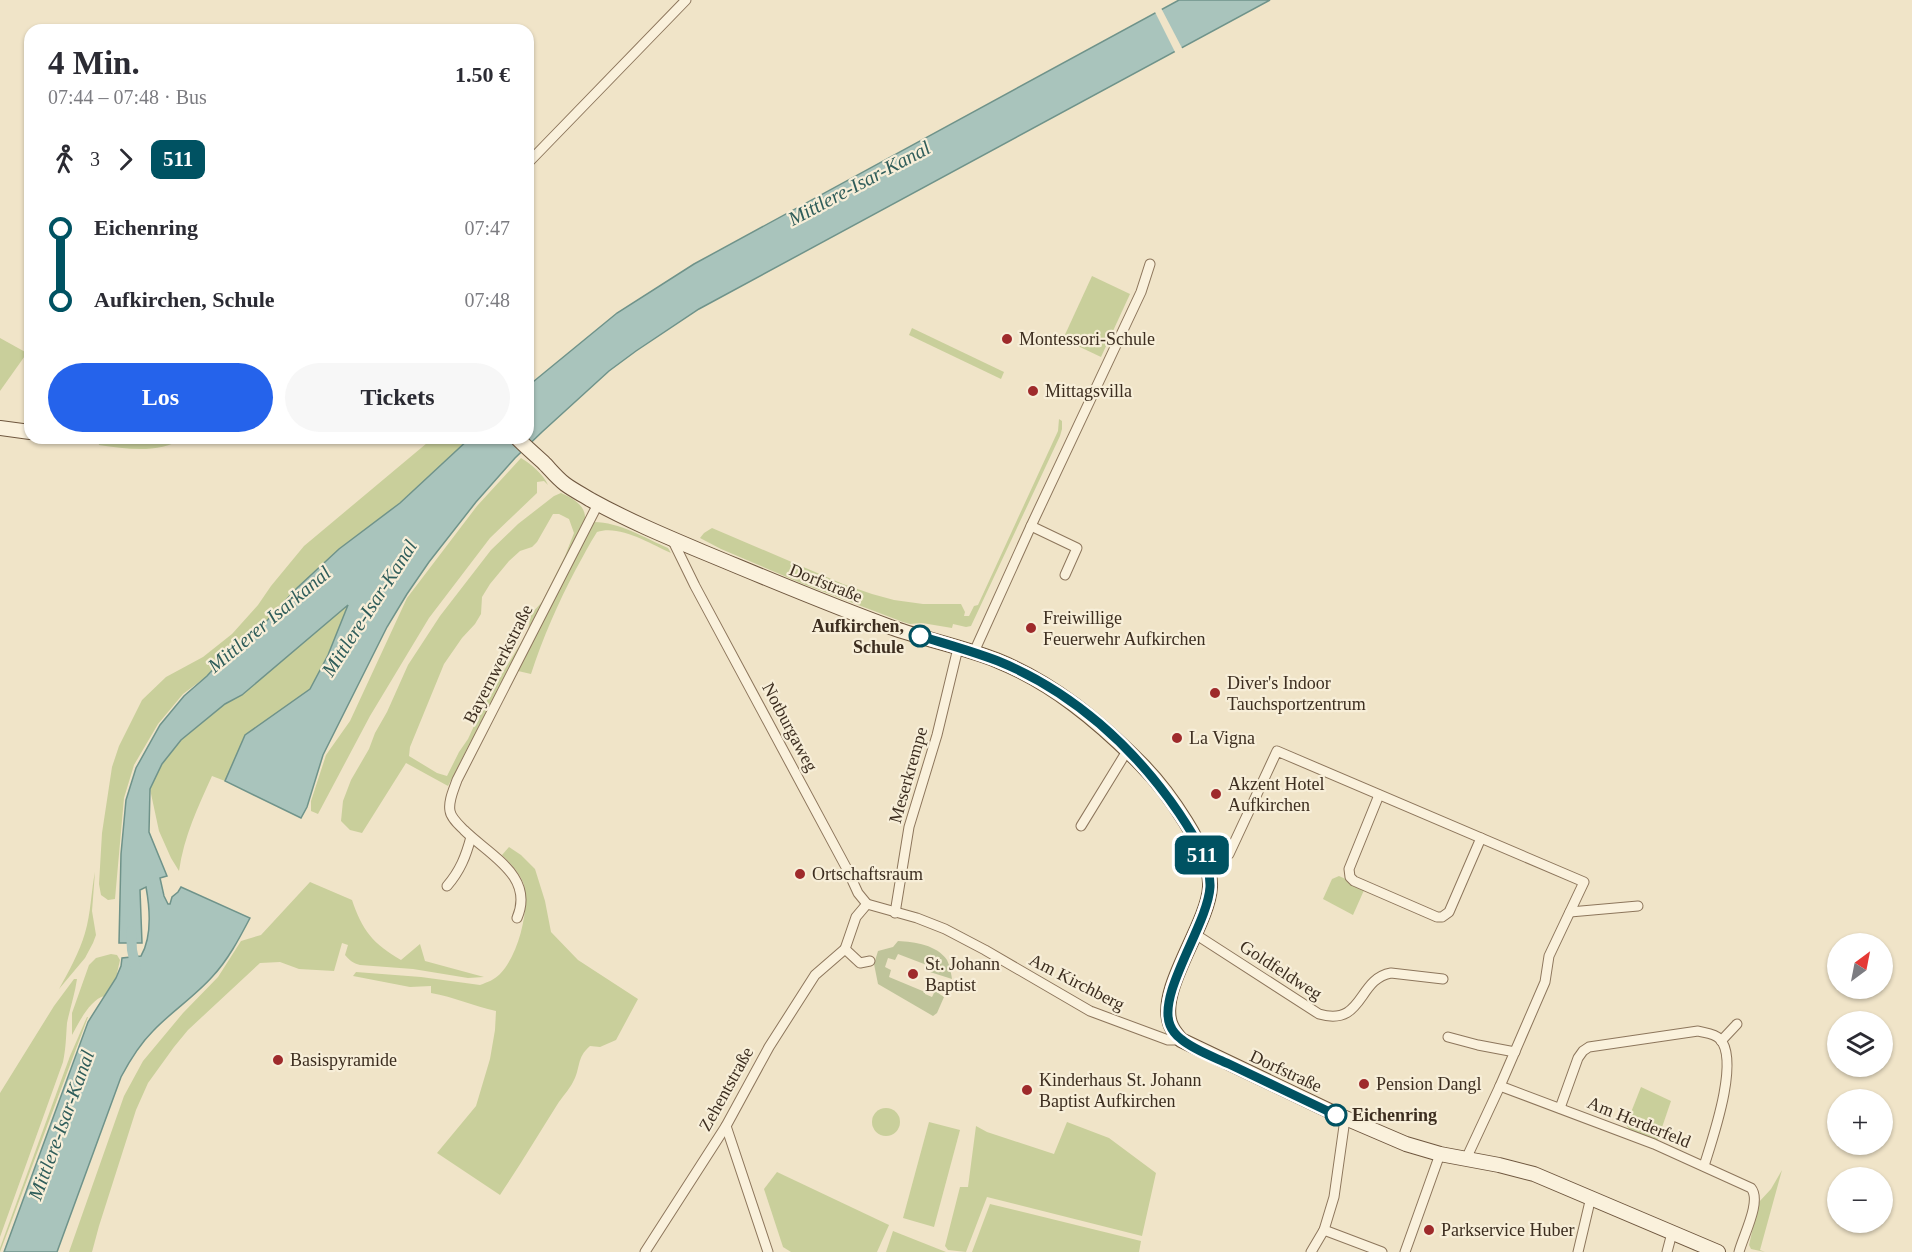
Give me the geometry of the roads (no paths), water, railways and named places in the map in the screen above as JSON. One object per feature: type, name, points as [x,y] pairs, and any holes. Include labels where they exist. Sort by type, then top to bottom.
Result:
[{"type":"street","points":[[534,157],[687,0]]},
{"type":"street","points":[[974,652],[1141,292],[1150,264]]},
{"type":"street","points":[[0,428],[24,431]]},
{"type":"street","name":"Dorfstraße","points":[[523,444],[565,484],[624,518],[830,604],[896,629],[974,652],[1025,674],[1066,698],[1098,723],[1144,767],[1184,821],[1197,842],[1208,868],[1210,887],[1203,914],[1170,998],[1168,1012],[1171,1026],[1181,1040],[1345,1119],[1406,1144],[1440,1154],[1534,1174],[1718,1252]]},
{"type":"street","name":"Bayernwerkstraße","points":[[517,918],[521,910],[522,896],[515,877],[495,856],[457,824],[450,811],[451,797],[457,780],[598,504]]},
{"type":"street","points":[[1031,526],[1077,548],[1065,575]]},
{"type":"street","name":"Notburgaweg","points":[[672,539],[858,892],[867,904]]},
{"type":"street","name":"Meserkrempe","points":[[895,913],[909,827],[937,735],[958,648]]},
{"type":"street","points":[[1208,868],[1229,854],[1277,750],[1584,882],[1549,956],[1545,982],[1466,1159]]},
{"type":"street","points":[[1081,826],[1127,751]]},
{"type":"street","points":[[1379,795],[1349,869],[1350,877],[1354,881],[1437,916],[1442,917],[1449,912],[1481,838]]},
{"type":"street","points":[[447,886],[466,856],[471,837]]},
{"type":"street","points":[[870,961],[860,963],[845,949],[856,917],[867,904],[895,913]]},
{"type":"street","points":[[1570,912],[1638,906]]},
{"type":"street","name":"Am Kirchberg","points":[[895,913],[918,918],[945,929],[1090,1011],[1168,1040],[1181,1040]]},
{"type":"street","name":"Goldfeldweg","points":[[1195,934],[1319,1014],[1330,1017],[1337,1018],[1346,1014],[1373,982],[1383,974],[1443,979]]},
{"type":"street","name":"Zehentstraße","points":[[645,1252],[726,1126],[769,1047],[815,975],[845,949]]},
{"type":"street","points":[[1721,1041],[1737,1024]]},
{"type":"street","points":[[1147,1032],[1160,1031],[1171,1026]]},
{"type":"street","name":"Am Herderfeld","points":[[1560,1108],[1578,1058],[1589,1047],[1698,1031],[1710,1034],[1721,1041],[1725,1048],[1726,1089],[1704,1166]]},
{"type":"street","points":[[1448,1037],[1515,1052]]},
{"type":"street","name":"Am Herderfeld","points":[[1500,1086],[1654,1144],[1746,1185],[1755,1192],[1755,1203],[1739,1252]]},
{"type":"street","points":[[1311,1252],[1324,1230],[1334,1197],[1345,1119]]},
{"type":"street","points":[[726,1126],[768,1252]]},
{"type":"street","points":[[1405,1252],[1440,1154]]},
{"type":"street","points":[[1578,1252],[1591,1197]]},
{"type":"street","points":[[1324,1230],[1382,1252]]},
{"type":"street","points":[[1667,1252],[1672,1233]]},
{"type":"water","name":"Mittlere-Isar-Kanal","points":[[1179,0],[1270,0],[699,309],[609,371],[534,440],[534,381],[617,313],[694,264]]},
{"type":"water","name":"Mittlere-Isar-Kanal","points":[[464,444],[530,444],[476,502],[407,594],[387,627],[323,755],[307,807],[301,818],[225,781],[245,735],[310,689],[328,655],[348,605],[242,695],[225,704],[181,740],[162,764],[150,789],[149,832],[167,876],[160,878],[168,904],[181,887],[250,918],[218,970],[153,1031],[139,1047],[121,1077],[57,1252],[4,1252],[88,1022],[116,978],[122,958],[141,956],[145,948],[149,923],[146,887],[140,890],[142,943],[119,943],[121,854],[126,800],[136,768],[160,725],[184,696],[226,655],[264,624],[297,588],[339,549],[400,503]]},
{"type":"waterway","name":"Mittlerer Isarkanal","points":[[131,931],[136,969]]},
{"type":"place","name":"Montessori-Schule","points":[[1007,339]]},
{"type":"place","name":"Mittagsvilla","points":[[1033,391]]},
{"type":"place","name":"Freiwillige Feuerwehr Aufkirchen","points":[[1031,628]]},
{"type":"place","name":"Aufkirchen, Schule","points":[[920,636]]},
{"type":"place","name":"Diver's Indoor Tauchsportzentrum","points":[[1215,693]]},
{"type":"place","name":"La Vigna","points":[[1177,738]]},
{"type":"place","name":"Akzent Hotel Aufkirchen","points":[[1216,794]]},
{"type":"place","name":"Ortschaftsraum","points":[[800,874]]},
{"type":"place","name":"St. Johann Baptist","points":[[913,974]]},
{"type":"place","name":"Basispyramide","points":[[278,1060]]},
{"type":"place","name":"Pension Dangl","points":[[1364,1084]]},
{"type":"place","name":"Kinderhaus St. Johann Baptist Aufkirchen","points":[[1027,1090]]},
{"type":"place","name":"Eichenring","points":[[1336,1115]]},
{"type":"place","name":"Parkservice Huber","points":[[1429,1230]]}]
